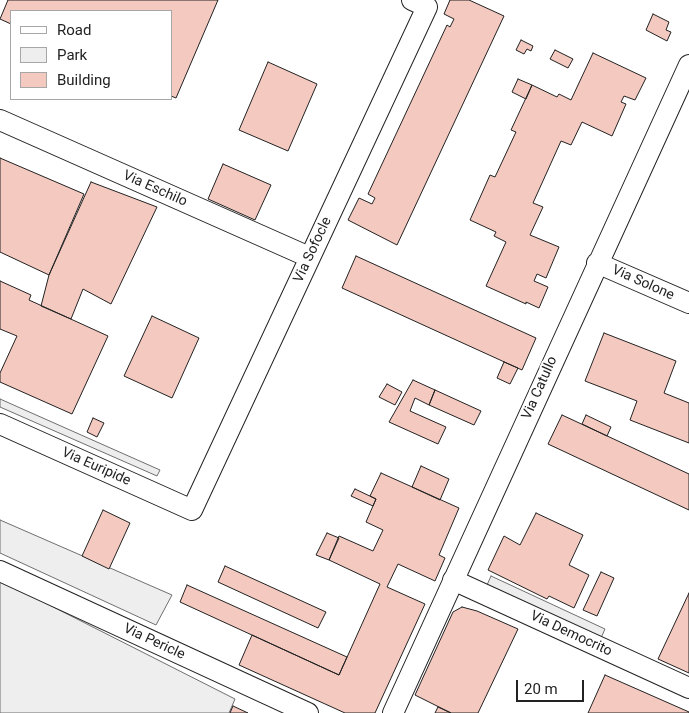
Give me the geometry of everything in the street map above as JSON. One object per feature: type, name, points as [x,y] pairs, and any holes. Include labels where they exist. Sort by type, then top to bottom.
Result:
[{"type":"street","name":"Via Sofocle","points":[[192,510],[427,7],[412,0]]},
{"type":"street","name":"Via Catullo","points":[[393,713],[689,65]]},
{"type":"street","name":"Via Eschilo","points":[[0,120],[309,257]]},
{"type":"street","name":"Via Solone","points":[[597,263],[689,304]]},
{"type":"street","name":"Via Euripide","points":[[0,424],[192,510]]},
{"type":"street","name":"Via Pericle","points":[[0,571],[308,713]]},
{"type":"street","name":"Via Democrito","points":[[453,580],[689,688]]},
{"type":"green space","points":[[0,520],[172,595],[156,625],[0,553]]},
{"type":"green space","points":[[0,580],[235,699],[229,713],[0,713]]},
{"type":"shaded area","points":[[0,399],[160,470],[157,476],[0,407]]},
{"type":"shaded area","points":[[491,576],[605,629],[601,638],[487,585]]},
{"type":"building","points":[[8,0],[218,0],[176,98],[172,96],[172,10],[10,10],[10,24],[0,19]]},
{"type":"building","points":[[450,0],[469,0],[504,16],[397,245],[348,220],[359,198],[372,204],[375,198],[368,194],[447,25],[450,27],[454,19],[444,14]]},
{"type":"building","points":[[653,14],[669,22],[666,30],[671,32],[667,41],[646,30]]},
{"type":"building","points":[[521,40],[533,46],[531,51],[527,49],[524,54],[516,50]]},
{"type":"building","points":[[555,50],[573,59],[568,68],[550,59]]},
{"type":"building","points":[[593,53],[646,78],[635,100],[624,96],[621,102],[626,104],[612,136],[582,122],[571,145],[561,141],[533,203],[543,207],[530,235],[559,247],[546,278],[537,274],[534,281],[548,287],[539,308],[486,286],[506,242],[494,236],[496,232],[470,220],[490,175],[495,177],[516,132],[511,130],[532,85],[557,97],[559,94],[571,100]]},
{"type":"building","points":[[268,62],[317,84],[288,151],[239,130]]},
{"type":"building","points":[[518,79],[532,85],[526,99],[512,92]]},
{"type":"building","points":[[0,158],[84,194],[49,275],[0,252]]},
{"type":"building","points":[[223,164],[271,185],[255,220],[208,199]]},
{"type":"building","points":[[91,182],[157,207],[111,304],[83,289],[71,319],[41,306],[49,275]]},
{"type":"building","points":[[356,256],[536,338],[522,370],[342,288]]},
{"type":"building","points":[[0,281],[31,295],[29,300],[108,336],[72,414],[0,382],[0,373],[17,336],[0,329]]},
{"type":"building","points":[[152,316],[199,338],[172,398],[124,376]]},
{"type":"building","points":[[604,333],[676,361],[664,393],[689,403],[689,443],[630,420],[637,401],[585,381]]},
{"type":"building","points":[[504,362],[518,368],[510,384],[497,378]]},
{"type":"building","points":[[413,380],[435,390],[429,405],[415,398],[410,411],[446,427],[438,444],[389,422]]},
{"type":"building","points":[[387,384],[402,392],[395,405],[379,397]]},
{"type":"building","points":[[435,390],[481,411],[474,425],[429,405]]},
{"type":"building","points":[[562,415],[689,474],[689,510],[548,444]]},
{"type":"building","points":[[586,415],[611,427],[607,436],[582,424]]},
{"type":"building","points":[[93,418],[104,423],[97,437],[87,432]]},
{"type":"building","points":[[421,466],[449,479],[440,500],[412,487]]},
{"type":"building","points":[[381,473],[459,508],[439,555],[445,558],[435,581],[398,564],[387,587],[425,604],[375,713],[345,713],[239,665],[252,635],[339,675],[380,584],[329,560],[339,536],[373,551],[383,530],[366,522],[376,499],[370,496]]},
{"type":"building","points":[[355,489],[376,499],[373,506],[351,496]]},
{"type":"building","points":[[103,510],[130,523],[109,569],[82,556]]},
{"type":"building","points":[[536,513],[583,535],[569,565],[589,575],[574,608],[549,596],[547,599],[488,570],[504,536],[520,545]]},
{"type":"building","points":[[327,533],[339,538],[329,560],[316,555]]},
{"type":"building","points":[[225,566],[326,612],[318,628],[218,582]]},
{"type":"building","points":[[601,572],[614,578],[597,616],[583,610]]},
{"type":"building","points":[[187,585],[347,657],[339,675],[180,602]]},
{"type":"building","points":[[689,593],[689,673],[658,659]]},
{"type":"building","points":[[462,607],[477,611],[518,629],[478,713],[451,713],[415,695],[453,612]]},
{"type":"building","points":[[605,675],[689,712],[689,713],[588,713]]},
{"type":"building","points":[[233,706],[248,713],[230,713]]},
{"type":"building","points":[[438,707],[451,713],[435,713]]}]
